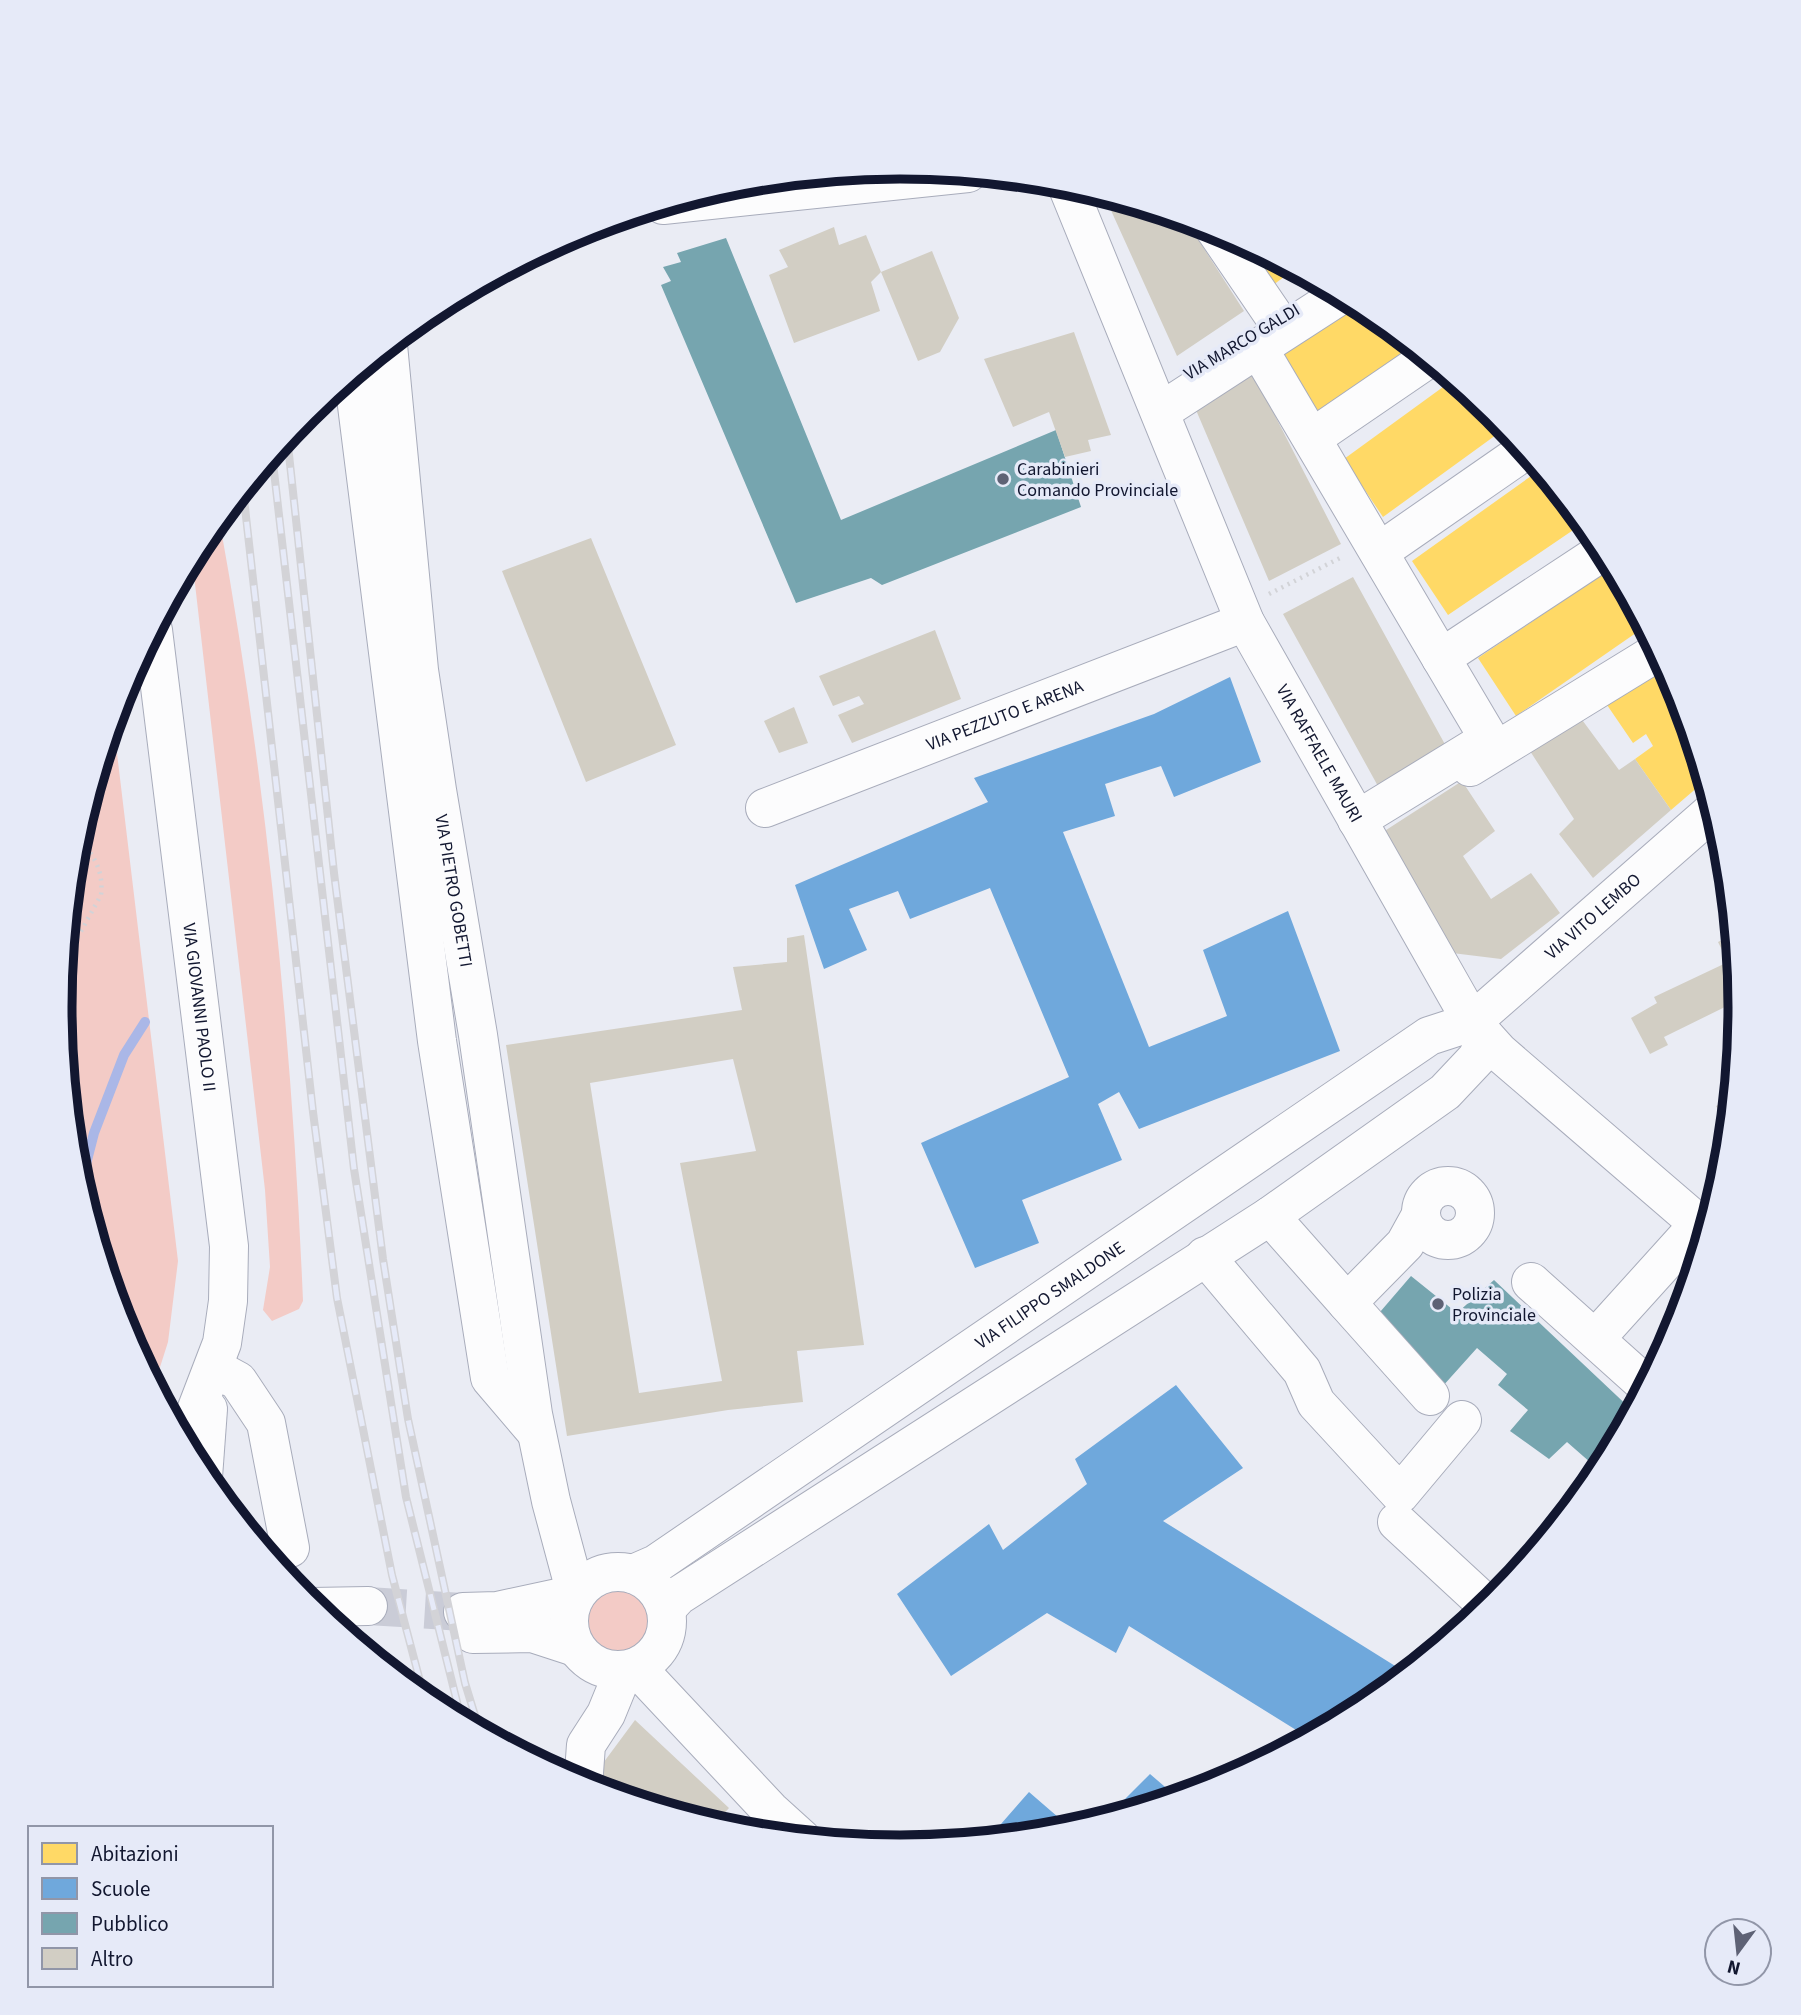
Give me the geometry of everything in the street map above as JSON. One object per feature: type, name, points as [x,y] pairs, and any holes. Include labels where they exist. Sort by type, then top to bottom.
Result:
[{"type":"street","points":[[722,199],[908,179]]},
{"type":"street","name":"VIA RAFFAELE MAURI","points":[[1072,197],[1243,615],[1479,1030],[1700,1225]]},
{"type":"street","points":[[1222,244],[1268,335],[1312,438],[1489,739],[1361,826]]},
{"type":"street","name":"VIA MARCO GALDI","points":[[1268,335],[1321,294]]},
{"type":"street","points":[[1157,404],[1268,335],[1331,300]]},
{"type":"street","name":"VIA PIETRO GOBETTI","points":[[388,356],[395,585],[440,1057],[490,1378],[537,1434]]},
{"type":"street","points":[[1312,438],[1421,363]]},
{"type":"street","name":"VIA PIETRO GOBETTI","points":[[354,384],[437,790],[480,1051],[537,1434],[576,1594]]},
{"type":"street","points":[[1376,547],[1518,455]]},
{"type":"street","points":[[1441,658],[1596,556]]},
{"type":"street","name":"VIA PEZZUTO E ARENA","points":[[765,808],[1243,615]]},
{"type":"street","name":"VIA GIOVANNI PAOLO II","points":[[155,646],[229,1246],[228,1301],[222,1343],[188,1431]]},
{"type":"street","points":[[1361,826],[1651,656]]},
{"type":"street","name":"VIA VITO LEMBO","points":[[1479,1030],[1706,817]]},
{"type":"street","points":[[666,1609],[678,1596],[1270,1216],[1445,1092],[1477,1058],[1479,1030]]},
{"type":"street","name":"VIA FILIPPO SMALDONE","points":[[633,1574],[656,1564],[1429,1036],[1479,1030]]},
{"type":"street","points":[[440,1057],[480,1051]]},
{"type":"street","points":[[1347,1303],[1405,1244],[1420,1215]]},
{"type":"street","points":[[1270,1216],[1430,1396]]},
{"type":"street","points":[[1596,1338],[1697,1234]]},
{"type":"street","points":[[1205,1256],[1302,1371],[1316,1403],[1400,1494],[1462,1420]]},
{"type":"street","points":[[1531,1282],[1641,1380]]},
{"type":"street","points":[[211,1375],[238,1381],[266,1423],[290,1548]]},
{"type":"street","name":"VIA GIOVANNI PAOLO II","points":[[205,1457],[211,1375]]},
{"type":"street","points":[[1397,1522],[1480,1600]]},
{"type":"street","points":[[633,1574],[647,1581],[659,1594],[666,1609],[665,1637],[648,1660],[630,1669],[604,1669],[586,1660],[575,1647],[568,1623],[576,1594],[587,1582],[601,1575],[633,1574]]},
{"type":"street","points":[[575,1647],[531,1633],[466,1623],[497,1611],[576,1594]]},
{"type":"street","points":[[332,1610],[372,1617],[347,1624]]},
{"type":"street","points":[[584,1773],[586,1745],[630,1669]]},
{"type":"street","points":[[630,1669],[791,1829]]},
{"type":"path","points":[[1243,615],[1376,547]]},
{"type":"path","points":[[75,943],[102,895],[100,869],[87,850]]},
{"type":"shaded area","points":[[222,533],[236,615],[263,810],[292,1104],[303,1301],[299,1309],[272,1321],[263,1310],[270,1267],[265,1190],[194,575]]},
{"type":"shaded area","points":[[116,742],[178,1261],[168,1342],[158,1375],[135,1325],[100,1222],[79,1116],[74,1062],[72,1007],[79,899],[100,793]]},
{"type":"shaded area","points":[[620,1589],[638,1595],[646,1603],[652,1621],[646,1639],[638,1647],[620,1653],[602,1647],[594,1639],[588,1621],[594,1603],[602,1595]]},
{"type":"building: Abitazioni","points":[[1254,258],[1287,275],[1273,285]]},
{"type":"building: Abitazioni","points":[[1344,308],[1405,350],[1319,412],[1277,355]]},
{"type":"building: Abitazioni","points":[[1447,384],[1498,433],[1383,517],[1344,459]]},
{"type":"building: Abitazioni","points":[[1534,474],[1576,528],[1448,615],[1412,561]]},
{"type":"building: Abitazioni","points":[[1605,572],[1639,631],[1516,716],[1478,658]]},
{"type":"building: Abitazioni","points":[[1656,669],[1685,741],[1699,786],[1671,810],[1635,759],[1653,746],[1646,734],[1633,743],[1605,702]]},
{"type":"building: Scuole","points":[[1230,677],[1261,762],[1174,797],[1161,766],[1105,784],[1115,816],[1063,832],[1149,1047],[1227,1016],[1203,950],[1288,911],[1340,1051],[1139,1129],[1119,1092],[1098,1104],[1122,1160],[1022,1200],[1039,1243],[975,1268],[921,1143],[1069,1077],[990,888],[910,919],[898,891],[849,909],[867,950],[824,969],[795,885],[988,802],[974,778],[1154,714]]},
{"type":"building: Scuole","points":[[1176,1385],[1243,1468],[1163,1521],[1400,1669],[1361,1697],[1301,1733],[1129,1626],[1116,1653],[1047,1613],[951,1676],[897,1594],[989,1524],[1003,1550],[1087,1484],[1075,1459]]},
{"type":"building: Scuole","points":[[1150,1774],[1170,1791],[1167,1792],[1116,1808]]},
{"type":"building: Scuole","points":[[1029,1792],[1062,1820],[1009,1829],[996,1830]]},
{"type":"building: Pubblico","points":[[726,238],[841,520],[1056,430],[1081,507],[882,585],[871,578],[796,603],[661,285],[671,281],[663,267],[681,262],[677,253]]},
{"type":"building: Pubblico","points":[[1411,1276],[1457,1313],[1494,1280],[1627,1405],[1594,1462],[1591,1463],[1567,1442],[1549,1459],[1510,1431],[1528,1410],[1498,1385],[1507,1374],[1477,1348],[1442,1387],[1374,1319]]},
{"type":"building: Altro","points":[[1109,206],[1194,233],[1244,311],[1177,356]]},
{"type":"building: Altro","points":[[834,227],[839,245],[866,235],[881,272],[871,282],[880,311],[794,343],[769,275],[788,267],[779,250]]},
{"type":"building: Altro","points":[[932,251],[959,318],[940,352],[918,361],[881,272]]},
{"type":"building: Altro","points":[[1074,332],[1111,435],[1088,440],[1091,451],[1065,457],[1049,412],[1013,427],[984,359]]},
{"type":"building: Altro","points":[[1250,367],[1341,544],[1269,581],[1193,403]]},
{"type":"building: Altro","points":[[591,538],[676,745],[586,782],[502,571]]},
{"type":"building: Altro","points":[[1353,577],[1447,748],[1379,788],[1283,614]]},
{"type":"building: Altro","points":[[935,630],[961,699],[852,743],[838,715],[864,704],[859,696],[833,706],[819,676]]},
{"type":"building: Altro","points":[[794,707],[808,743],[779,753],[764,721]]},
{"type":"building: Altro","points":[[1580,717],[1619,770],[1635,759],[1671,810],[1593,878],[1559,834],[1574,819],[1530,751]]},
{"type":"building: Altro","points":[[1462,781],[1495,831],[1463,856],[1491,899],[1531,873],[1560,913],[1501,959],[1452,953],[1383,832]]},
{"type":"building: Altro","points":[[804,935],[864,1345],[797,1351],[803,1402],[728,1410],[567,1436],[506,1045],[742,1010],[733,967],[787,962],[787,938]],"holes":[[[733,1059],[756,1151],[680,1163],[722,1381],[639,1393],[590,1083]]]},
{"type":"building: Altro","points":[[1726,938],[1727,961],[1718,942]]},
{"type":"building: Altro","points":[[1727,962],[1729,1005],[1664,1037],[1668,1045],[1650,1054],[1631,1018],[1657,1003],[1654,997]]},
{"type":"building: Altro","points":[[1723,1103],[1722,1116],[1716,1106]]},
{"type":"building: Altro","points":[[635,1720],[729,1808],[722,1816],[690,1809],[679,1800],[674,1804],[634,1792],[601,1780],[595,1774]]},
{"type":"waterway","points":[[87,1161],[94,1133],[124,1055],[145,1022]]},
{"type":"tunnel","points":[[368,1606],[463,1612]]},
{"type":"railway","points":[[288,449],[334,873],[383,1259],[408,1419],[465,1683],[476,1719]]},
{"type":"railway","points":[[273,466],[354,1169],[406,1497],[459,1708]]},
{"type":"railway","points":[[244,501],[313,1112],[337,1298],[392,1575],[420,1683]]},
{"type":"place","name":"Carabinieri Comando Provinciale","points":[[1003,479]]},
{"type":"place","name":"Polizia Provinciale","points":[[1438,1304]]}]
